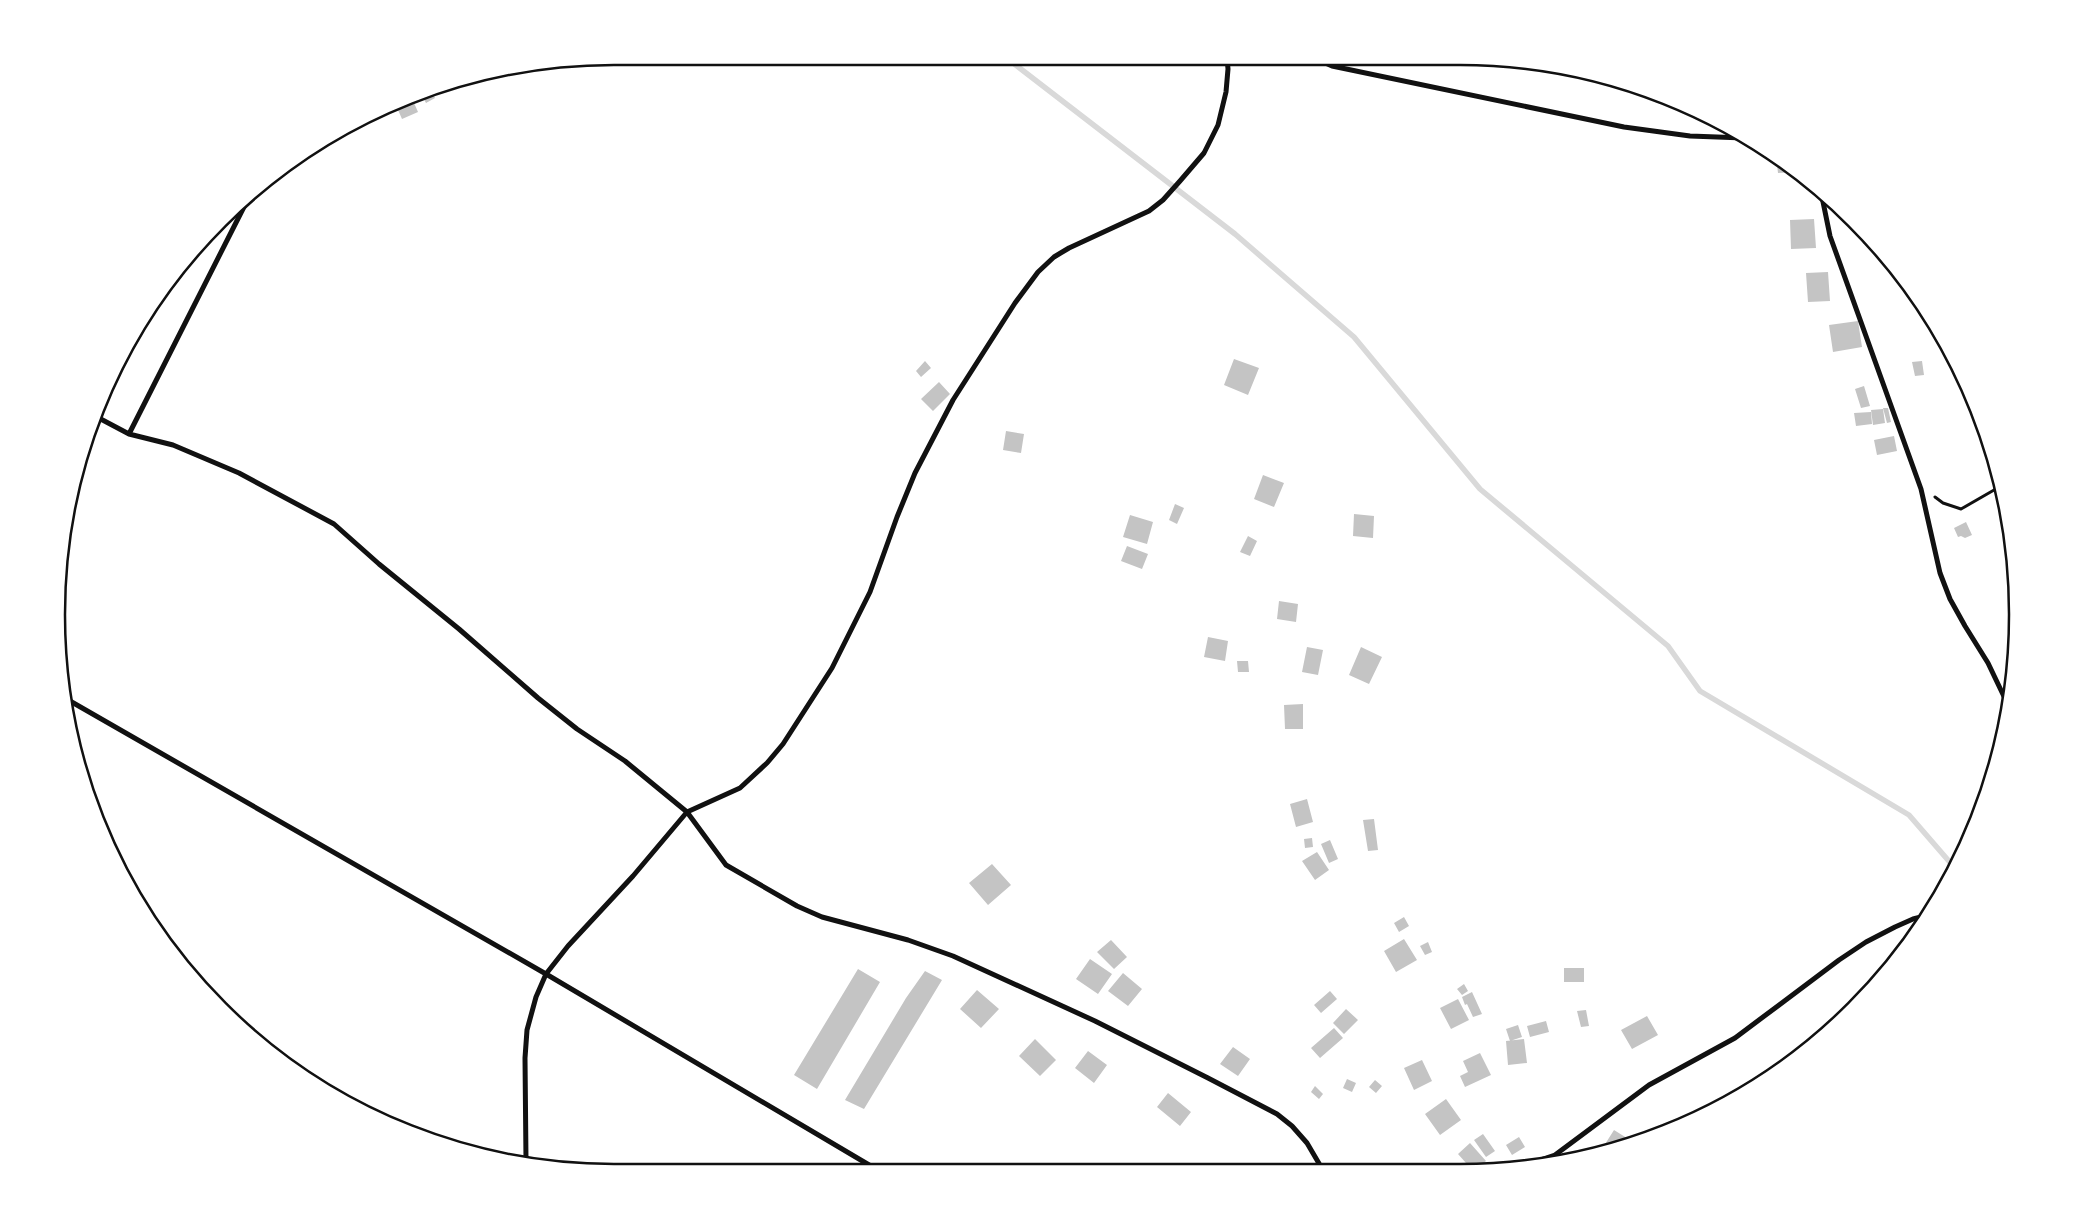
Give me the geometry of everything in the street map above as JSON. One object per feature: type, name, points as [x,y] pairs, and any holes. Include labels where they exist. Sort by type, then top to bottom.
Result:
[{"type":"street","points":[[526,1156],[525,1058],[527,1030],[536,997],[546,974],[568,946],[687,812],[740,788],[767,763],[783,744],[832,668],[870,592],[915,473],[954,400],[1015,304],[1038,272],[1054,257],[1069,248],[1149,211],[1163,200],[1180,181],[1204,153],[1218,125],[1226,92],[1228,65]]},
{"type":"street","points":[[1330,65],[1624,127],[1690,136],[1731,138]]},
{"type":"street","points":[[1823,202],[1830,236],[1921,489],[1940,573],[1950,599],[1988,663],[2003,694]]},
{"type":"street","points":[[129,434],[240,212]]},
{"type":"street","points":[[101,419],[129,434],[173,445],[231,469],[334,524],[379,564],[460,629],[538,698],[577,729],[624,761],[687,812],[726,865],[797,906],[822,917],[908,940],[953,956],[1094,1021],[1208,1078],[1277,1114],[1292,1126],[1307,1143],[1319,1164]]},
{"type":"street","points":[[73,702],[546,974],[867,1164]]},
{"type":"street","points":[[1555,1155],[1649,1086],[1735,1038],[1866,942],[1917,918]]},
{"type":"path","points":[[1931,494],[1943,503],[1961,508],[1994,490]]},
{"type":"building","points":[[434,96],[435,98],[426,103],[424,99]]},
{"type":"building","points":[[414,103],[418,112],[402,119],[398,110]]},
{"type":"building","points":[[1777,167],[1785,173],[1778,173]]},
{"type":"building","points":[[1814,219],[1816,248],[1791,249],[1790,220]]},
{"type":"building","points":[[1828,272],[1830,301],[1808,302],[1806,273]]},
{"type":"building","points":[[1858,321],[1862,347],[1833,352],[1829,325]]},
{"type":"building","points":[[1234,359],[1259,368],[1248,395],[1224,385]]},
{"type":"building","points":[[925,361],[931,368],[921,377],[916,371]]},
{"type":"building","points":[[1922,361],[1924,375],[1915,376],[1912,362]]},
{"type":"building","points":[[939,382],[950,394],[933,411],[921,399]]},
{"type":"building","points":[[1864,386],[1870,406],[1861,408],[1855,389]]},
{"type":"building","points":[[1883,408],[1888,408],[1891,422],[1887,423]]},
{"type":"building","points":[[1883,409],[1885,423],[1873,425],[1871,410]]},
{"type":"building","points":[[1871,412],[1872,424],[1856,426],[1854,413]]},
{"type":"building","points":[[1006,431],[1024,434],[1021,453],[1003,450]]},
{"type":"building","points":[[1894,436],[1897,451],[1877,455],[1874,440]]},
{"type":"building","points":[[1263,475],[1284,483],[1274,507],[1254,499]]},
{"type":"building","points":[[1175,504],[1184,508],[1177,524],[1169,520]]},
{"type":"building","points":[[1354,514],[1374,516],[1373,538],[1353,536]]},
{"type":"building","points":[[1130,515],[1153,522],[1147,544],[1123,537]]},
{"type":"building","points":[[1966,522],[1972,535],[1965,538],[1958,537],[1954,528]]},
{"type":"building","points":[[1248,536],[1257,541],[1250,556],[1240,552]]},
{"type":"building","points":[[1127,546],[1148,554],[1142,569],[1121,561]]},
{"type":"building","points":[[1279,601],[1298,604],[1296,622],[1277,619]]},
{"type":"building","points":[[1208,637],[1228,641],[1225,661],[1204,657]]},
{"type":"building","points":[[1307,647],[1323,650],[1318,675],[1302,672]]},
{"type":"building","points":[[1361,647],[1382,657],[1369,684],[1349,675]]},
{"type":"building","points":[[1237,661],[1248,661],[1249,672],[1238,672]]},
{"type":"building","points":[[1303,704],[1303,729],[1285,729],[1284,705]]},
{"type":"building","points":[[1307,799],[1313,822],[1296,827],[1290,804]]},
{"type":"building","points":[[1374,819],[1378,850],[1368,851],[1363,820]]},
{"type":"building","points":[[1312,838],[1313,847],[1305,848],[1304,839]]},
{"type":"building","points":[[1330,840],[1338,859],[1329,863],[1321,844]]},
{"type":"building","points":[[1317,852],[1329,870],[1315,880],[1302,861]]},
{"type":"building","points":[[992,864],[1011,885],[988,905],[969,883]]},
{"type":"building","points":[[1404,917],[1409,926],[1399,932],[1394,923]]},
{"type":"building","points":[[1404,939],[1417,960],[1396,972],[1384,951]]},
{"type":"building","points":[[1111,940],[1127,957],[1114,969],[1097,952]]},
{"type":"building","points":[[1428,942],[1432,952],[1425,955],[1420,946]]},
{"type":"building","points":[[1090,959],[1112,974],[1098,994],[1076,979]]},
{"type":"building","points":[[1564,968],[1584,968],[1584,982],[1564,982]]},
{"type":"building","points":[[858,969],[880,982],[817,1089],[794,1075]]},
{"type":"building","points":[[925,971],[942,980],[864,1109],[845,1100],[906,998]]},
{"type":"building","points":[[1123,973],[1142,989],[1128,1006],[1108,991]]},
{"type":"building","points":[[1464,984],[1468,991],[1462,995],[1457,989]]},
{"type":"building","points":[[977,990],[999,1009],[981,1028],[960,1009]]},
{"type":"building","points":[[1330,991],[1337,999],[1321,1013],[1314,1005]]},
{"type":"building","points":[[1472,992],[1482,1014],[1473,1017],[1462,997]]},
{"type":"building","points":[[1458,999],[1469,1020],[1451,1029],[1440,1008]]},
{"type":"building","points":[[1346,1009],[1358,1020],[1344,1034],[1333,1023]]},
{"type":"building","points":[[1586,1010],[1589,1026],[1581,1027],[1577,1011]]},
{"type":"building","points":[[1647,1016],[1658,1035],[1632,1049],[1621,1030]]},
{"type":"building","points":[[1546,1021],[1549,1032],[1530,1037],[1527,1026]]},
{"type":"building","points":[[1518,1025],[1522,1037],[1510,1041],[1506,1029]]},
{"type":"building","points":[[1334,1028],[1343,1038],[1320,1058],[1311,1048]]},
{"type":"building","points":[[1035,1039],[1056,1060],[1040,1076],[1019,1056]]},
{"type":"building","points":[[1524,1039],[1527,1063],[1508,1065],[1506,1041]]},
{"type":"building","points":[[1233,1047],[1250,1059],[1238,1076],[1220,1064]]},
{"type":"building","points":[[1088,1051],[1107,1065],[1094,1083],[1075,1068]]},
{"type":"building","points":[[1480,1053],[1491,1075],[1465,1087],[1460,1076],[1468,1072],[1463,1061]]},
{"type":"building","points":[[1422,1060],[1432,1081],[1414,1090],[1404,1068]]},
{"type":"building","points":[[1347,1079],[1356,1083],[1352,1092],[1343,1088]]},
{"type":"building","points":[[1375,1080],[1382,1086],[1376,1093],[1369,1087]]},
{"type":"building","points":[[1315,1086],[1323,1094],[1319,1099],[1311,1092]]},
{"type":"building","points":[[1168,1093],[1191,1112],[1180,1126],[1157,1107]]},
{"type":"building","points":[[1446,1099],[1461,1120],[1440,1135],[1425,1114]]},
{"type":"building","points":[[1614,1130],[1626,1138],[1605,1144]]},
{"type":"building","points":[[1483,1134],[1495,1151],[1486,1157],[1474,1140]]},
{"type":"building","points":[[1519,1137],[1525,1147],[1512,1155],[1506,1145]]},
{"type":"building","points":[[1470,1143],[1486,1161],[1483,1163],[1467,1164],[1458,1154]]},
{"type":"waterway","points":[[1016,65],[1235,234],[1354,337],[1480,489],[1668,646],[1700,691],[1909,815],[1950,862]]}]
